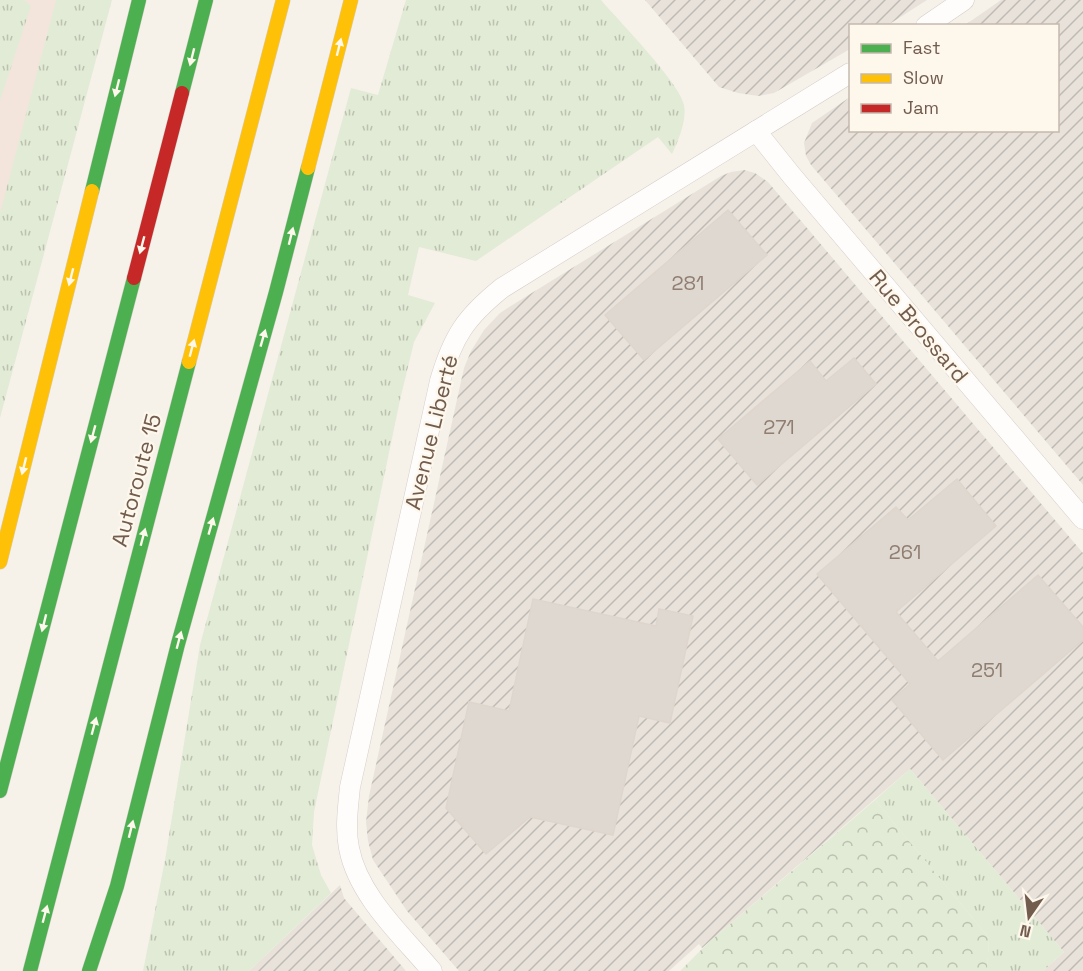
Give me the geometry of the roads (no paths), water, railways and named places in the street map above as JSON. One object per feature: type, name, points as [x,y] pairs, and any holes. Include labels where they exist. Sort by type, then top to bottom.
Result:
[{"type":"highway","points":[[0,562],[140,0]]},
{"type":"highway","points":[[0,791],[206,0]]},
{"type":"highway","name":"Autoroute 15","points":[[30,971],[283,0]]},
{"type":"highway","points":[[88,971],[117,886],[178,644],[279,282],[351,0]]},
{"type":"highway","points":[[0,553],[13,509]]},
{"type":"highway","points":[[110,950],[117,886]]},
{"type":"street","points":[[929,24],[964,0]]},
{"type":"street","name":"Avenue Liberté","points":[[432,971],[371,897],[353,863],[347,828],[350,787],[446,361],[465,322],[479,306],[502,288],[849,74]]},
{"type":"street","name":"Rue Brossard","points":[[756,131],[1083,519]]}]
